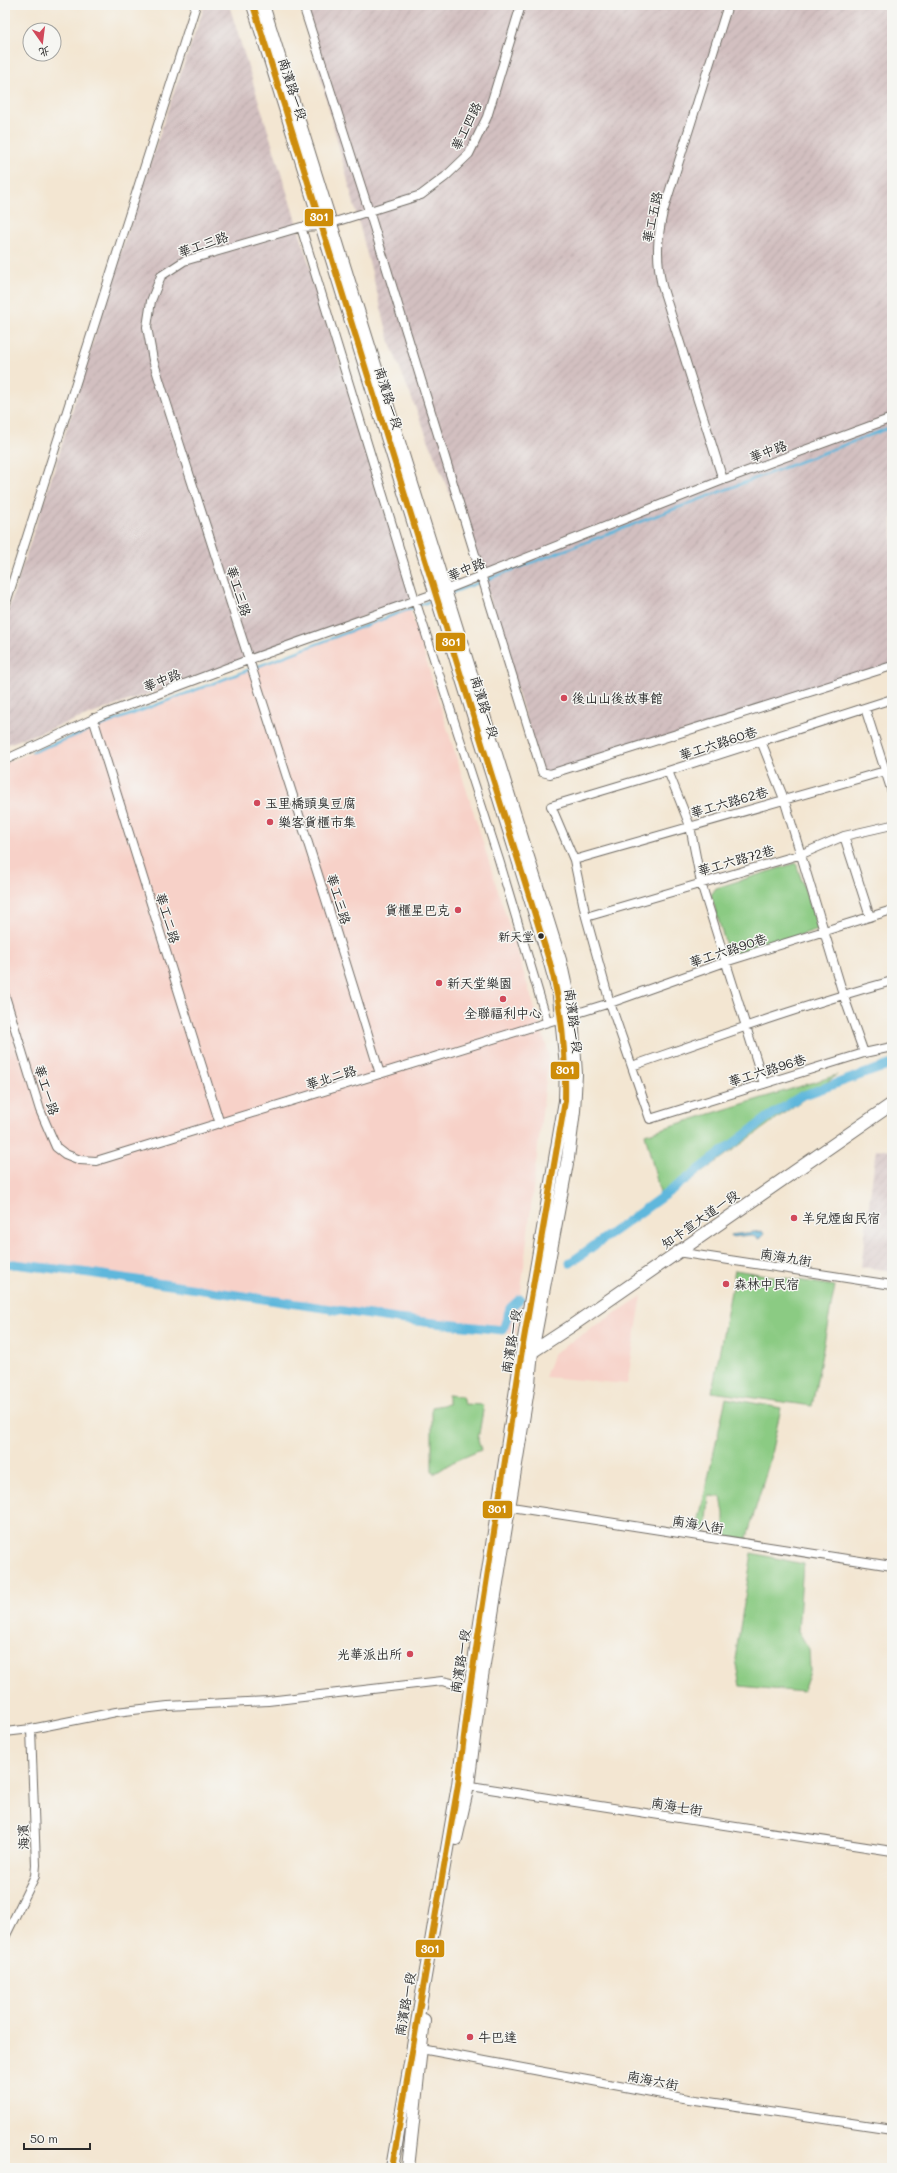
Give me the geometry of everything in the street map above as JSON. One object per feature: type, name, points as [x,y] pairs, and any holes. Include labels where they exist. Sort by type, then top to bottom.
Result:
[{"type":"main road","name":"南濱路一段","points":[[253,5],[326,224]]},
{"type":"main road","name":"南濱路一段","points":[[263,5],[326,224],[440,592],[566,1016],[576,1074],[574,1111],[568,1158],[527,1351],[529,1383],[504,1505],[475,1688],[463,1785],[444,1897],[392,2168]]},
{"type":"main road","name":"知卡宣大道一段","points":[[527,1351],[677,1252],[892,1104]]},
{"type":"main road","name":"南濱路一段","points":[[408,2168],[416,2048]]},
{"type":"street","points":[[5,606],[196,5]]},
{"type":"street","points":[[303,5],[369,211],[542,772],[550,774],[892,666]]},
{"type":"street","name":"華工四路","points":[[326,224],[421,195],[445,177],[468,154],[486,117],[521,5]]},
{"type":"street","name":"華工五路","points":[[723,480],[662,286],[657,264],[657,240],[663,212],[728,5]]},
{"type":"street","name":"華工三路","points":[[326,224],[301,227],[184,261],[161,276],[151,301],[147,327],[153,360],[248,660],[326,896],[380,1074]]},
{"type":"street","points":[[301,227],[415,600],[499,860],[547,1021]]},
{"type":"street","name":"華中路","points":[[5,760],[93,718],[248,660],[440,592],[723,480],[892,418]]},
{"type":"street","name":"華工六路60巷","points":[[574,860],[551,806],[668,771],[892,700]]},
{"type":"street","points":[[865,708],[888,771],[892,792]]},
{"type":"street","name":"華工二路","points":[[93,718],[220,1124]]},
{"type":"street","points":[[761,741],[784,799],[802,854],[824,933],[864,1053]]},
{"type":"street","points":[[668,771],[690,826],[701,883],[764,1084]]},
{"type":"street","name":"華工六路62巷","points":[[574,860],[784,799],[888,771]]},
{"type":"street","name":"華工六路72巷","points":[[586,917],[802,854],[844,836],[892,825]]},
{"type":"street","points":[[844,836],[870,917]]},
{"type":"street","points":[[574,860],[586,917],[610,1003],[632,1066],[746,1026],[844,994],[892,981]]},
{"type":"street","name":"華工六路90巷","points":[[566,1016],[610,1003],[726,962],[824,933],[892,910]]},
{"type":"street","name":"華工一路","points":[[5,996],[40,1110],[56,1147],[64,1154],[80,1160],[96,1161]]},
{"type":"street","name":"華北二路","points":[[96,1161],[566,1016]]},
{"type":"street","name":"華工六路96巷","points":[[632,1066],[650,1119],[864,1053],[892,1047]]},
{"type":"street","name":"南海九街","points":[[677,1252],[892,1285]]},
{"type":"street","name":"南海八街","points":[[504,1505],[892,1566]]},
{"type":"street","points":[[5,1732],[31,1729],[116,1712],[168,1706],[268,1701],[442,1681],[475,1688]]},
{"type":"street","name":"海濱","points":[[5,1936],[35,1876],[36,1865],[31,1729]]},
{"type":"street","name":"南海七街","points":[[463,1785],[892,1851]]},
{"type":"street","name":"南海六街","points":[[416,2048],[689,2099],[892,2129]]},
{"type":"shaded area","points":[[205,5],[229,5],[413,599],[5,745],[5,619],[56,464],[115,269],[169,106]]},
{"type":"shaded area","points":[[302,5],[892,5],[892,666],[550,774],[542,772],[482,575],[391,346]]},
{"type":"shaded area","points":[[410,609],[549,1054],[516,1333],[16,1267],[5,1251],[5,763]]},
{"type":"shaded area","points":[[876,1149],[892,1151],[892,1271],[861,1267]]},
{"type":"shaded area","points":[[642,1296],[627,1384],[545,1377],[554,1353]]},
{"type":"green space","points":[[796,863],[818,929],[730,959],[711,895],[716,888]]},
{"type":"green space","points":[[837,1075],[662,1201],[645,1134]]},
{"type":"green space","points":[[735,1270],[835,1286],[812,1406],[712,1392]]},
{"type":"green space","points":[[448,1395],[462,1396],[464,1404],[484,1405],[478,1439],[481,1450],[453,1462],[434,1474],[432,1470],[432,1407],[448,1404]]},
{"type":"green space","points":[[726,1398],[781,1408],[769,1463],[746,1541],[724,1536],[724,1513],[721,1497],[709,1496],[706,1533],[696,1532]]},
{"type":"green space","points":[[752,1553],[803,1564],[798,1631],[809,1649],[810,1671],[803,1692],[740,1686],[735,1659]]},
{"type":"water","points":[[762,1231],[764,1234],[759,1239],[751,1235],[731,1237],[730,1235]]},
{"type":"waterway","points":[[451,593],[892,427]]},
{"type":"waterway","points":[[32,752],[433,600]]},
{"type":"waterway","points":[[570,1263],[677,1186],[767,1118],[801,1096],[892,1064]]},
{"type":"waterway","points":[[5,1265],[14,1264],[90,1273],[397,1319],[503,1330],[510,1308],[520,1299]]},
{"type":"transit line","name":"301","points":[[253,5],[550,963],[558,997],[564,1049],[565,1101],[522,1350],[470,1688],[458,1785],[392,2168]]},
{"type":"place","name":"後山山後故事館","points":[[564,698]]},
{"type":"place","name":"玉里橋頭臭豆腐","points":[[257,803]]},
{"type":"place","name":"樂客貨櫃市集","points":[[270,822]]},
{"type":"place","name":"貨櫃星巴克","points":[[458,910]]},
{"type":"place","name":"新天堂","points":[[541,936]]},
{"type":"place","name":"新天堂樂園","points":[[439,983]]},
{"type":"place","name":"全聯福利中心","points":[[503,999]]},
{"type":"place","name":"羊兒煙囪民宿","points":[[794,1218]]},
{"type":"place","name":"森林中民宿","points":[[726,1284]]},
{"type":"place","name":"光華派出所","points":[[410,1654]]},
{"type":"place","name":"牛巴達","points":[[470,2037]]}]
